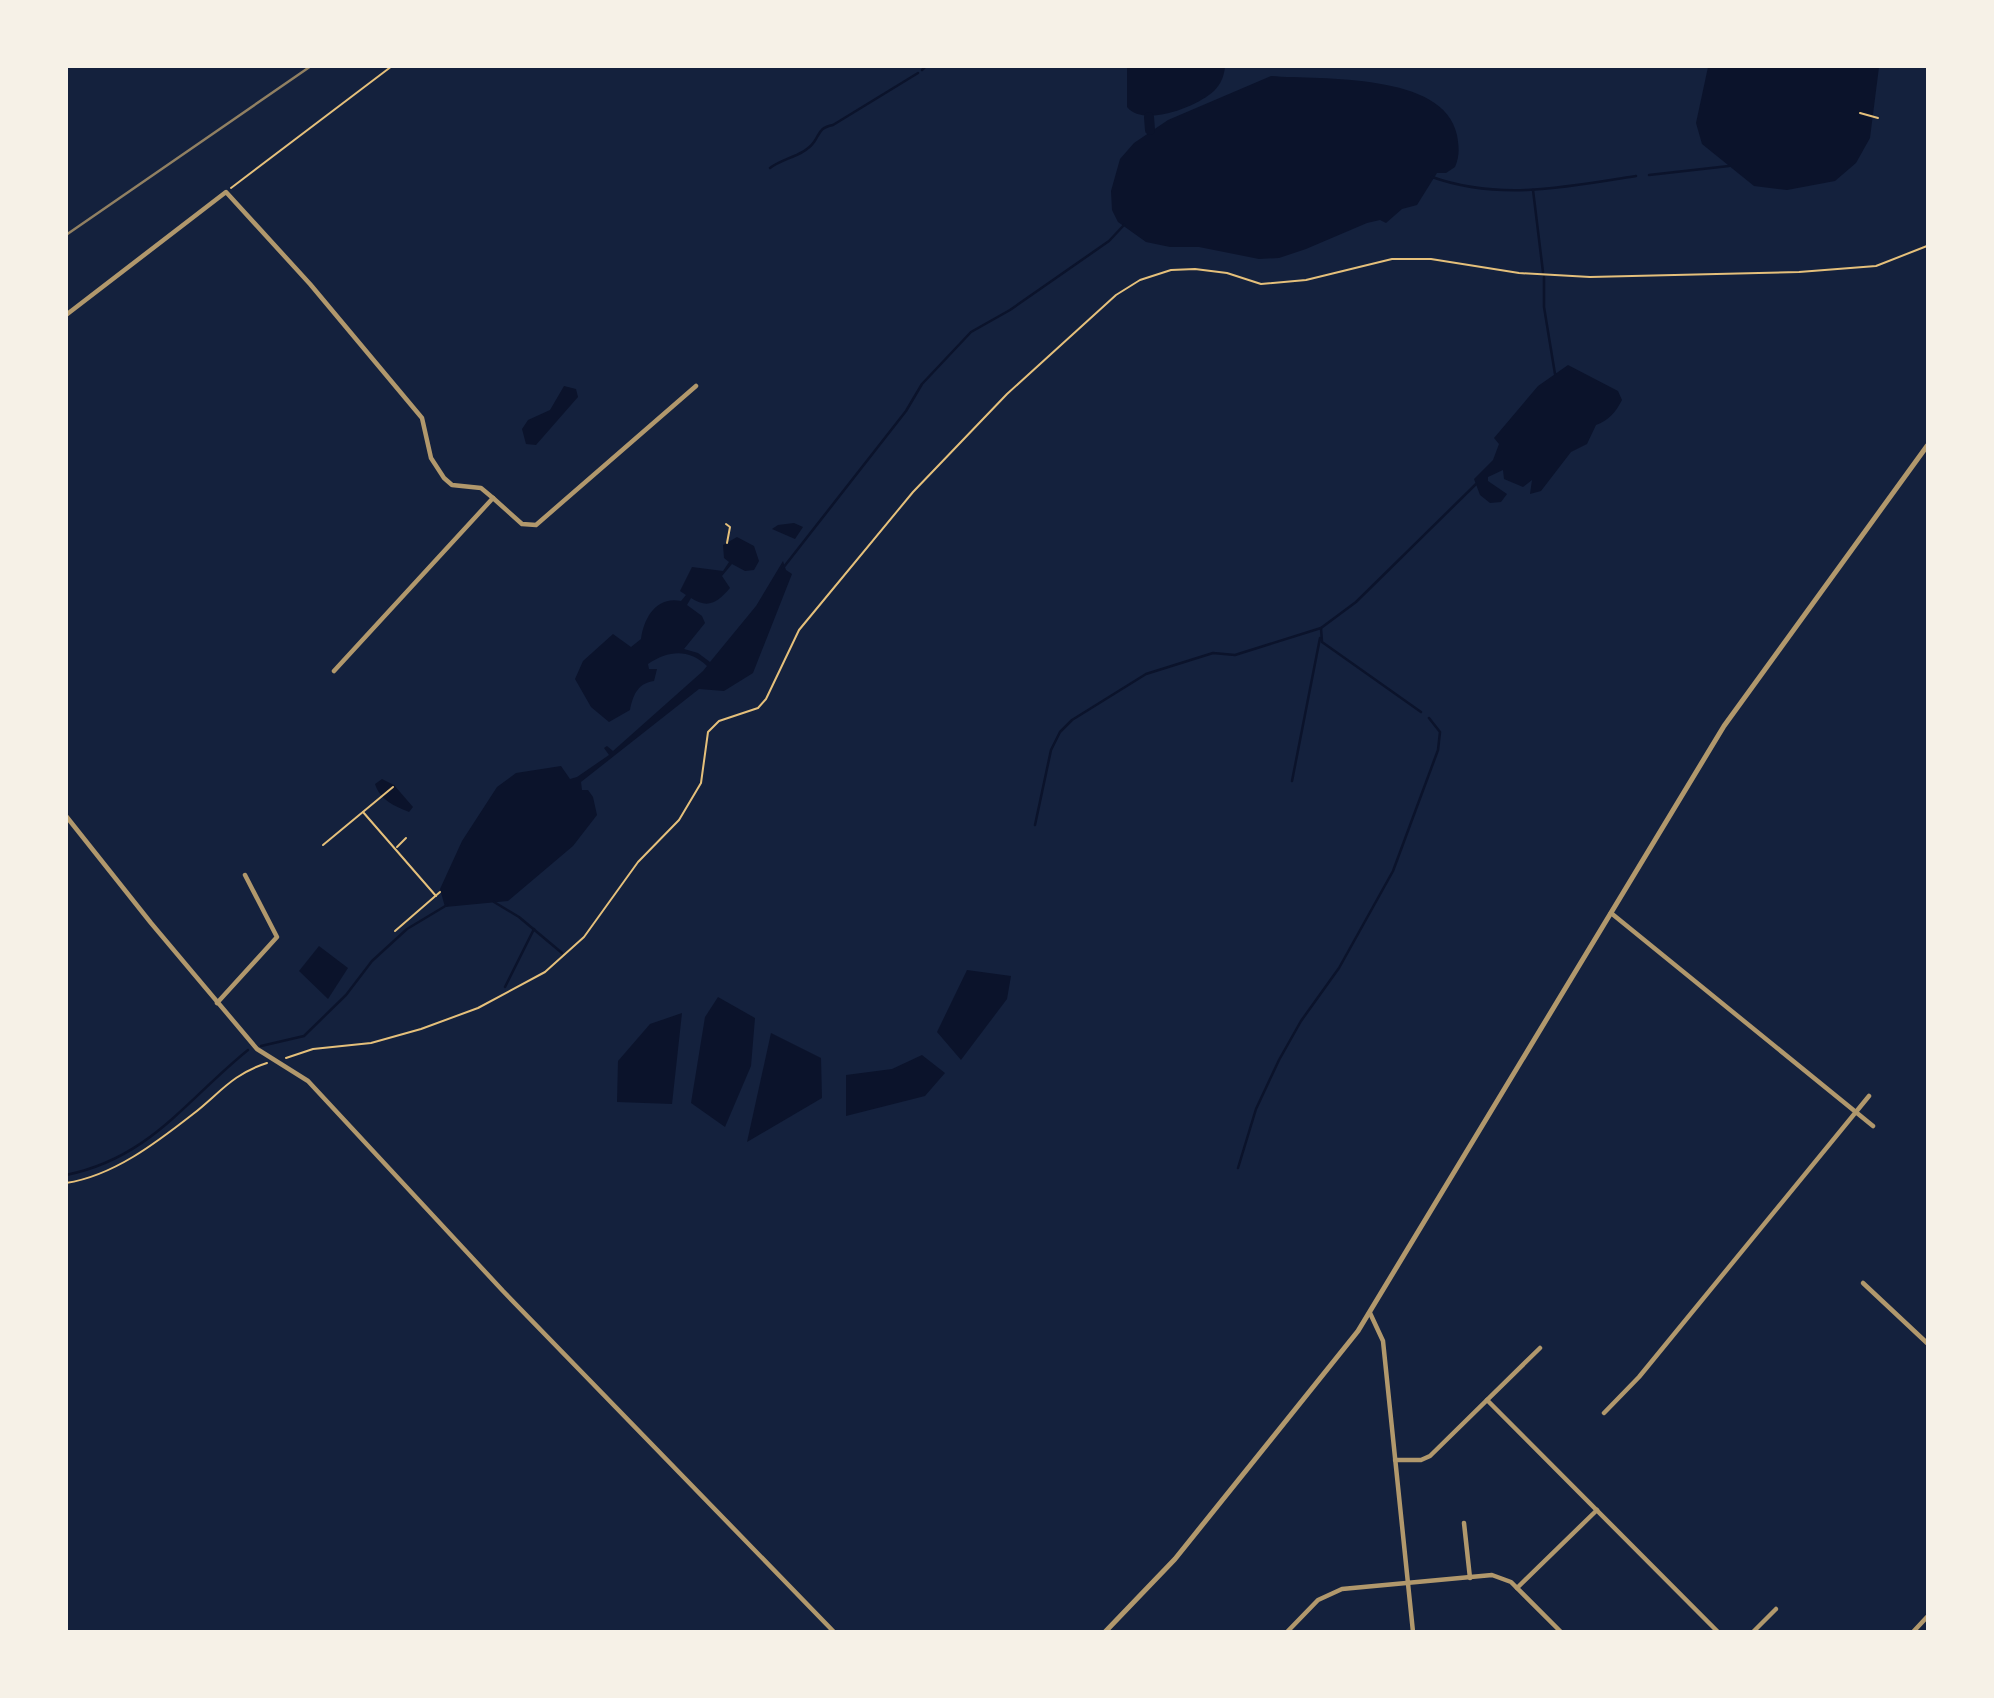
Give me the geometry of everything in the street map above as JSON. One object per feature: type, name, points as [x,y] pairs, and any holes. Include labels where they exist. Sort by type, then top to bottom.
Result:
[{"type":"street","points":[[66,315],[226,192],[310,284],[422,418],[431,458],[444,478],[452,485],[481,488],[522,524],[536,525],[696,386]]},
{"type":"street","points":[[1105,1632],[1175,1559],[1333,1364],[1370,1312],[1747,691],[1927,446]]},
{"type":"street","points":[[334,671],[494,498]]},
{"type":"street","points":[[66,816],[257,1049],[308,1081],[503,1291],[834,1632]]},
{"type":"street","points":[[217,1003],[277,937],[245,875]]},
{"type":"street","points":[[1611,913],[1873,1126]]},
{"type":"street","points":[[1604,1413],[1639,1377],[1869,1096]]},
{"type":"street","points":[[1863,1283],[1927,1343]]},
{"type":"street","points":[[1370,1312],[1382,1335],[1413,1632]]},
{"type":"street","points":[[1395,1460],[1420,1460],[1430,1456],[1540,1348]]},
{"type":"street","points":[[1487,1400],[1718,1632]]},
{"type":"street","points":[[1517,1588],[1597,1510]]},
{"type":"street","points":[[1464,1523],[1470,1578]]},
{"type":"street","points":[[1287,1632],[1318,1600],[1332,1592],[1365,1585],[1408,1585],[1496,1576],[1508,1580],[1561,1632]]},
{"type":"street","points":[[1753,1632],[1776,1609]]},
{"type":"street","points":[[1913,1632],[1927,1617]]},
{"type":"path","points":[[226,192],[392,66]]},
{"type":"path","points":[[1860,113],[1878,117]]},
{"type":"path","points":[[66,1183],[111,1170],[194,1113],[232,1079],[313,1049],[371,1043],[450,1020],[527,983],[570,952],[638,862],[679,820],[698,792],[708,732],[719,721],[758,708],[766,699],[799,630],[913,492],[1007,394],[1116,295],[1140,280],[1171,270],[1195,269],[1227,273],[1261,284],[1294,281],[1405,259],[1431,259],[1519,273],[1590,277],[1833,271],[1876,266],[1927,246]]},
{"type":"path","points":[[726,524],[730,527],[727,543]]},
{"type":"path","points":[[323,845],[393,787]]},
{"type":"path","points":[[363,812],[436,896]]},
{"type":"path","points":[[395,849],[406,838]]},
{"type":"path","points":[[396,930],[440,892]]},
{"type":"water","points":[[1127,66],[1225,67],[1219,86],[1206,97],[1171,112],[1146,115],[1135,113],[1127,107]]},
{"type":"water","points":[[1708,67],[1879,67],[1870,138],[1856,163],[1835,181],[1787,190],[1754,186],[1702,144],[1696,123]]},
{"type":"water","points":[[1271,76],[1378,83],[1430,100],[1447,115],[1457,135],[1459,151],[1455,167],[1446,173],[1437,173],[1417,205],[1402,209],[1386,223],[1380,220],[1367,223],[1279,258],[1259,259],[1199,247],[1170,247],[1146,242],[1118,222],[1112,210],[1111,191],[1120,159],[1134,143],[1168,120]]},
{"type":"water","points":[[1568,365],[1618,391],[1622,400],[1620,404],[1608,418],[1596,425],[1587,444],[1571,452],[1541,491],[1530,494],[1532,480],[1523,487],[1504,479],[1503,470],[1488,477],[1488,481],[1507,494],[1501,502],[1490,503],[1480,495],[1474,479],[1493,460],[1499,444],[1494,438],[1538,386]]},
{"type":"water","points":[[564,386],[576,389],[578,397],[536,445],[526,444],[522,429],[528,420],[550,410]]},
{"type":"water","points":[[794,523],[803,527],[795,539],[772,529],[778,525]]},
{"type":"water","points":[[737,537],[754,546],[759,561],[754,570],[745,571],[732,564],[722,576],[730,588],[716,601],[707,604],[691,598],[687,605],[702,616],[705,623],[684,649],[698,653],[710,662],[756,606],[783,561],[786,570],[792,574],[753,673],[724,691],[699,689],[581,782],[582,790],[588,790],[593,797],[597,815],[573,846],[508,901],[445,907],[440,889],[462,841],[497,787],[516,773],[561,766],[570,779],[577,777],[609,755],[604,748],[607,746],[613,751],[707,666],[693,656],[678,653],[663,656],[648,664],[649,669],[657,669],[654,681],[644,684],[637,691],[630,710],[609,722],[591,707],[575,679],[583,661],[613,634],[631,647],[641,639],[648,616],[658,605],[672,600],[681,601],[686,595],[680,591],[692,567],[723,571],[729,562],[724,558],[723,545]]},
{"type":"water","points":[[382,779],[394,785],[413,807],[409,812],[393,805],[380,794],[375,784]]},
{"type":"water","points":[[319,946],[348,968],[328,999],[299,971]]},
{"type":"water","points":[[967,970],[1011,976],[1007,999],[961,1060],[937,1032]]},
{"type":"water","points":[[718,997],[755,1018],[751,1066],[725,1127],[691,1103],[705,1017]]},
{"type":"water","points":[[682,1013],[672,1104],[617,1102],[618,1061],[650,1024]]},
{"type":"water","points":[[771,1033],[821,1058],[822,1098],[747,1142]]},
{"type":"water","points":[[922,1055],[945,1073],[925,1096],[846,1116],[846,1075],[892,1069]]},
{"type":"waterway","points":[[922,70],[926,66]]},
{"type":"waterway","points":[[770,168],[805,151],[823,129],[918,73]]},
{"type":"waterway","points":[[1149,117],[1150,130]]},
{"type":"waterway","points":[[1649,175],[1729,166]]},
{"type":"waterway","points":[[1432,177],[1483,189],[1534,190],[1636,176]]},
{"type":"waterway","points":[[1533,190],[1543,272]]},
{"type":"waterway","points":[[783,568],[906,411],[922,384],[971,332],[1010,310],[1109,241],[1124,225]]},
{"type":"waterway","points":[[1544,277],[1544,307],[1555,374]]},
{"type":"waterway","points":[[1035,825],[1051,750],[1060,732],[1072,720],[1146,674],[1213,653],[1235,655],[1321,628],[1356,602],[1476,484]]},
{"type":"waterway","points":[[1321,628],[1322,642],[1421,712]]},
{"type":"waterway","points":[[1292,781],[1320,638]]},
{"type":"waterway","points":[[1238,1168],[1256,1109],[1279,1060],[1301,1021],[1339,968],[1393,871],[1438,750],[1440,732],[1429,718]]},
{"type":"waterway","points":[[494,902],[519,917],[562,953]]},
{"type":"waterway","points":[[261,1046],[304,1036],[346,995],[372,961],[407,929],[447,905]]},
{"type":"waterway","points":[[505,987],[534,929]]},
{"type":"waterway","points":[[66,1175],[95,1167],[144,1141],[248,1050]]},
{"type":"railway","points":[[66,235],[311,66]]}]
